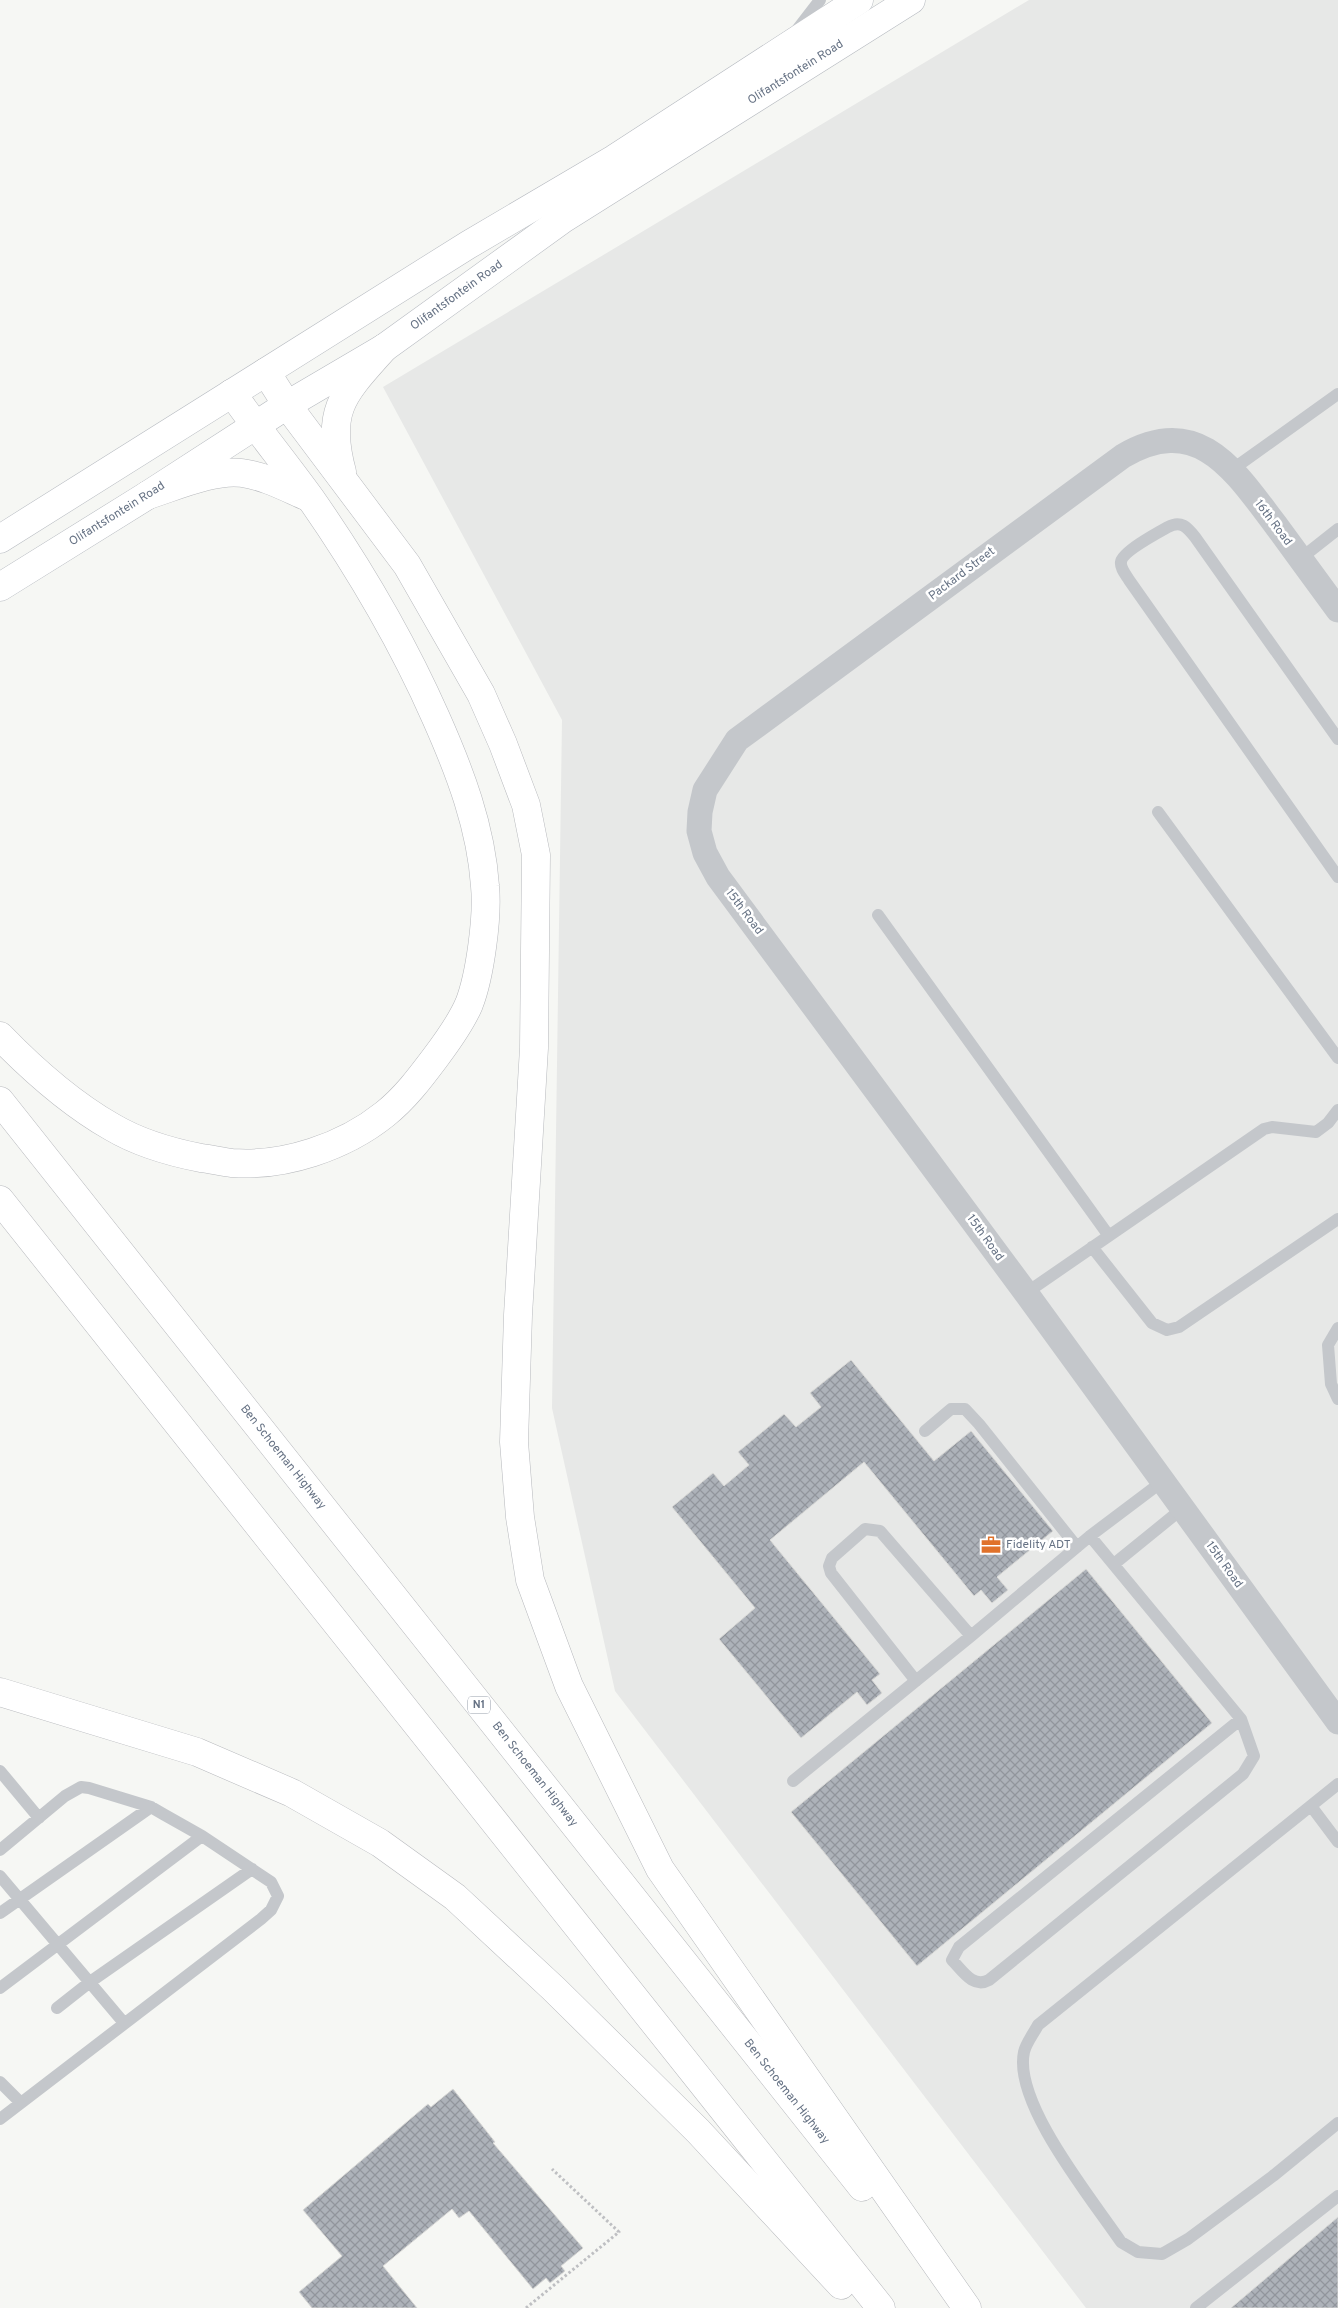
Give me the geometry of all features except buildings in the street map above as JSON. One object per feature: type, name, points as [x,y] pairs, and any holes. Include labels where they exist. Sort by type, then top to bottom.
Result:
[{"type":"main road","name":"Olifantsfontein Road","points":[[0,539],[468,245],[614,158],[858,0]]},
{"type":"main road","name":"Olifantsfontein Road","points":[[0,587],[148,495],[287,404],[384,348],[563,219],[911,0]]},
{"type":"main road","points":[[343,477],[335,447],[336,412],[345,395],[363,370],[384,348]]},
{"type":"main road","points":[[266,372],[287,404],[407,565],[481,694],[503,744],[526,805],[536,855],[534,1048],[518,1305],[514,1442],[520,1517],[530,1580],[569,1686],[660,1869],[967,2308]]},
{"type":"main road","points":[[0,1036],[58,1090],[112,1128],[149,1145],[185,1155],[232,1163],[276,1161],[318,1150],[352,1135],[384,1114],[417,1083],[442,1049],[468,1005],[482,947],[486,888],[475,819],[456,762],[423,688],[377,601],[309,497],[254,426],[232,393]]},
{"type":"main road","points":[[148,495],[224,473],[242,473],[267,480],[309,497]]},
{"type":"main road","name":"Ben Schoeman Highway","points":[[0,1101],[958,2308]]},
{"type":"main road","points":[[0,1200],[880,2308]]},
{"type":"main road","points":[[0,1692],[196,1752],[292,1793],[395,1854],[455,1897],[554,1989],[698,2131],[863,2308]]},
{"type":"street","name":"Packard Street","points":[[737,740],[1123,456],[1140,446],[1155,442],[1171,441],[1199,446]]},
{"type":"street","name":"16th Road","points":[[1199,446],[1217,455],[1232,469],[1338,610]]},
{"type":"street","name":"15th Road","points":[[737,740],[705,790],[700,812],[699,831],[705,852],[718,877],[1026,1293],[1338,1722]]},
{"type":"lane","points":[[780,51],[820,0]]},
{"type":"lane","points":[[1232,469],[1338,394]]},
{"type":"lane","points":[[1338,739],[1195,537],[1185,526],[1174,523],[1125,556],[1121,565],[1129,580],[1338,877]]},
{"type":"lane","points":[[1300,559],[1338,529]]},
{"type":"lane","points":[[1158,812],[1338,1058]]},
{"type":"lane","points":[[878,915],[1108,1236]]},
{"type":"lane","points":[[1026,1293],[1264,1129],[1272,1127],[1316,1132],[1328,1123],[1338,1110]]},
{"type":"lane","points":[[1092,1248],[1152,1323],[1167,1330],[1179,1327],[1338,1219]]},
{"type":"lane","points":[[1338,1328],[1328,1345],[1331,1384],[1338,1400]]},
{"type":"lane","points":[[925,1431],[951,1409],[965,1409],[1077,1547]]},
{"type":"lane","points":[[793,1781],[972,1636],[1090,1536],[1163,1481]]},
{"type":"lane","points":[[1114,1564],[1183,1508]]},
{"type":"lane","points":[[916,1681],[831,1573],[829,1566],[832,1558],[865,1529],[880,1531],[972,1636]]},
{"type":"lane","points":[[1090,1536],[1240,1719],[1254,1756],[1243,1774],[989,1980],[982,1984],[975,1983],[952,1960],[959,1946],[1240,1719]]},
{"type":"lane","points":[[0,1771],[39,1818]]},
{"type":"lane","points":[[1338,1784],[1038,2025],[1024,2052],[1024,2082],[1042,2126],[1121,2242],[1138,2252],[1162,2254],[1188,2239],[1274,2176],[1338,2123]]},
{"type":"lane","points":[[0,1850],[64,1796],[82,1787],[89,1788],[150,1807],[202,1836],[252,1869],[275,1887],[278,1896],[271,1910],[0,2119]]},
{"type":"lane","points":[[1311,1806],[1338,1842]]},
{"type":"lane","points":[[0,1913],[150,1807]]},
{"type":"lane","points":[[0,1988],[202,1836]]},
{"type":"lane","points":[[57,2008],[90,1982],[252,1869]]},
{"type":"lane","points":[[0,1876],[124,2023]]},
{"type":"lane","points":[[0,2082],[21,2103]]},
{"type":"lane","points":[[1196,2308],[1338,2196]]},
{"type":"path","points":[[526,2308],[619,2232],[552,2169]]},
{"type":"shaded area","points":[[1029,0],[1338,0],[1338,2308],[1086,2308],[615,1691],[552,1408],[562,720],[383,387]]},
{"type":"place","name":"Fidelity ADT","points":[[991,1545]]}]
